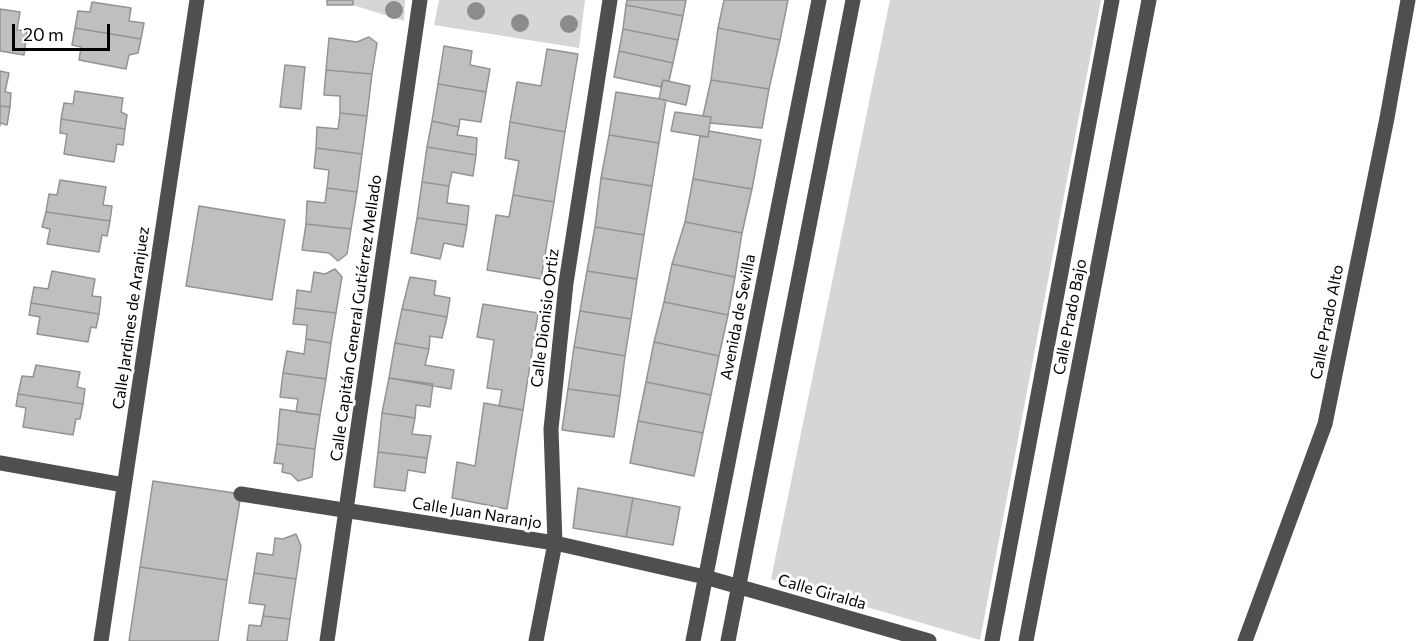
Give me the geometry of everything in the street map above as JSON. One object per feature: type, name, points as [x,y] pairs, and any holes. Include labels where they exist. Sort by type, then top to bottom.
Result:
[{"type":"street","name":"Calle Jardines de Aranjuez","points":[[101,641],[197,0]]},
{"type":"street","name":"Calle Capitán General Gutiérrez Mellado","points":[[327,641],[420,0]]},
{"type":"street","name":"Calle Dionisio Ortiz","points":[[536,641],[555,543],[551,429],[566,283],[610,0]]},
{"type":"street","name":"Avenida de Sevilla","points":[[693,641],[819,0]]},
{"type":"street","points":[[728,641],[853,0]]},
{"type":"street","name":"Calle Prado Bajo","points":[[992,641],[1112,0]]},
{"type":"street","name":"Calle Prado Bajo","points":[[1026,641],[1149,0]]},
{"type":"street","name":"Calle Prado Alto","points":[[1245,641],[1325,424],[1387,118],[1408,0]]},
{"type":"street","points":[[0,463],[124,485]]},
{"type":"street","name":"Calle Juan Naranjo","points":[[241,494],[555,543],[705,577]]},
{"type":"street","name":"Calle Giralda","points":[[705,577],[929,641]]},
{"type":"shaded area","points":[[353,0],[405,0],[404,21],[353,5]]},
{"type":"shaded area","points":[[439,0],[585,0],[579,48],[434,25]]},
{"type":"shaded area","points":[[890,0],[1101,0],[980,640],[771,579]]},
{"type":"building","points":[[327,0],[353,0],[353,5],[327,5]]},
{"type":"building","points":[[627,0],[686,0],[683,16],[626,5]]},
{"type":"building","points":[[724,0],[788,0],[780,40],[718,28]]},
{"type":"building","points":[[92,2],[131,8],[129,21],[144,23],[141,39],[75,28],[78,11],[90,12]]},
{"type":"building","points":[[626,5],[683,16],[678,40],[623,29]]},
{"type":"building","points":[[0,9],[20,12],[17,30],[27,31],[24,55],[0,51]]},
{"type":"building","points":[[75,28],[141,39],[138,53],[129,55],[126,69],[79,60],[81,47],[72,45]]},
{"type":"building","points":[[718,28],[780,40],[769,89],[711,80]]},
{"type":"building","points":[[623,29],[678,40],[673,63],[619,51]]},
{"type":"building","points":[[369,37],[377,43],[372,74],[326,70],[329,38],[357,42]]},
{"type":"building","points":[[444,46],[472,51],[470,65],[490,69],[486,92],[438,84]]},
{"type":"building","points":[[547,49],[578,54],[565,132],[510,122],[517,82],[541,86]]},
{"type":"building","points":[[619,51],[673,63],[669,81],[663,80],[661,87],[614,77]]},
{"type":"building","points":[[285,65],[305,67],[301,109],[280,107]]},
{"type":"building","points":[[326,70],[372,74],[367,116],[340,113],[340,96],[324,95]]},
{"type":"building","points":[[0,71],[9,73],[5,92],[11,93],[10,107],[0,106]]},
{"type":"building","points":[[663,80],[690,86],[686,105],[659,99]]},
{"type":"building","points":[[711,80],[769,89],[762,128],[710,123],[711,117],[703,116]]},
{"type":"building","points":[[438,84],[486,92],[481,122],[460,119],[459,127],[432,121]]},
{"type":"building","points":[[75,91],[123,98],[121,112],[127,115],[125,129],[61,119],[64,103],[73,104]]},
{"type":"building","points":[[616,92],[666,100],[659,143],[609,135]]},
{"type":"building","points":[[0,106],[10,107],[7,125],[0,123]]},
{"type":"building","points":[[675,112],[711,117],[708,137],[671,131]]},
{"type":"building","points":[[340,113],[367,116],[362,154],[316,148],[317,127],[338,129]]},
{"type":"building","points":[[61,119],[125,129],[123,145],[117,144],[114,162],[64,154],[67,134],[60,133]]},
{"type":"building","points":[[432,121],[459,127],[457,135],[477,138],[476,155],[427,147]]},
{"type":"building","points":[[510,122],[565,132],[554,202],[513,195],[519,161],[505,158]]},
{"type":"building","points":[[709,131],[761,140],[752,189],[693,179],[700,136],[708,137]]},
{"type":"building","points":[[609,135],[659,143],[652,186],[601,178]]},
{"type":"building","points":[[427,147],[476,155],[473,176],[452,172],[449,186],[422,182]]},
{"type":"building","points":[[316,148],[362,154],[357,192],[327,188],[329,170],[314,168]]},
{"type":"building","points":[[601,178],[652,186],[644,235],[595,227]]},
{"type":"building","points":[[693,179],[752,189],[742,233],[685,222]]},
{"type":"building","points":[[60,180],[106,187],[103,205],[112,206],[110,221],[46,212],[49,194],[57,195]]},
{"type":"building","points":[[422,182],[449,186],[447,203],[469,206],[467,225],[417,218]]},
{"type":"building","points":[[327,188],[357,192],[351,229],[306,224],[307,201],[325,203]]},
{"type":"building","points":[[513,195],[554,202],[541,279],[487,270],[496,215],[509,217]]},
{"type":"building","points":[[199,206],[285,220],[272,300],[186,286]]},
{"type":"building","points":[[46,212],[110,221],[107,236],[102,235],[99,252],[47,244],[50,229],[42,227]]},
{"type":"building","points":[[417,218],[467,225],[463,247],[444,243],[440,259],[411,253]]},
{"type":"building","points":[[685,222],[742,233],[735,277],[672,264]]},
{"type":"building","points":[[306,224],[351,229],[347,254],[338,261],[329,253],[302,250]]},
{"type":"building","points":[[595,227],[644,235],[637,279],[587,271]]},
{"type":"building","points":[[672,264],[735,277],[728,315],[664,302]]},
{"type":"building","points":[[335,269],[342,277],[336,313],[295,308],[297,290],[311,292],[314,272],[325,274]]},
{"type":"building","points":[[52,271],[95,279],[92,296],[101,297],[99,314],[31,303],[34,287],[48,289]]},
{"type":"building","points":[[587,271],[637,279],[631,319],[580,311]]},
{"type":"building","points":[[410,277],[436,281],[434,295],[450,298],[447,317],[402,309]]},
{"type":"building","points":[[664,302],[728,315],[719,356],[654,342]]},
{"type":"building","points":[[31,303],[99,314],[96,328],[91,327],[88,342],[37,334],[40,317],[29,315]]},
{"type":"building","points":[[483,304],[538,313],[523,410],[499,406],[502,390],[487,388],[494,340],[477,337]]},
{"type":"building","points":[[295,308],[336,313],[331,343],[306,339],[307,325],[293,324]]},
{"type":"building","points":[[402,309],[447,317],[442,338],[430,336],[429,349],[395,343]]},
{"type":"building","points":[[580,311],[631,319],[625,356],[574,347]]},
{"type":"building","points":[[306,339],[331,343],[326,379],[283,373],[287,351],[304,354]]},
{"type":"building","points":[[654,342],[719,356],[711,395],[646,382]]},
{"type":"building","points":[[395,343],[429,349],[425,365],[454,370],[451,389],[389,378]]},
{"type":"building","points":[[574,347],[625,356],[620,396],[568,389]]},
{"type":"building","points":[[36,365],[80,372],[77,387],[85,389],[83,404],[18,394],[22,376],[33,377]]},
{"type":"building","points":[[283,373],[326,379],[320,415],[296,412],[298,399],[280,397]]},
{"type":"building","points":[[389,378],[433,384],[430,407],[416,405],[415,418],[382,413]]},
{"type":"building","points":[[646,382],[711,395],[703,433],[638,421]]},
{"type":"building","points":[[568,389],[620,396],[614,437],[562,430]]},
{"type":"building","points":[[18,394],[83,404],[80,419],[76,419],[73,435],[23,427],[26,408],[16,406]]},
{"type":"building","points":[[484,403],[523,410],[507,509],[452,498],[457,462],[475,466]]},
{"type":"building","points":[[280,409],[320,415],[315,449],[277,444]]},
{"type":"building","points":[[382,413],[415,418],[412,434],[431,436],[427,458],[378,452]]},
{"type":"building","points":[[638,421],[703,433],[694,476],[630,463]]},
{"type":"building","points":[[277,444],[315,449],[312,477],[298,481],[291,474],[282,472],[283,464],[274,463]]},
{"type":"building","points":[[378,452],[427,458],[425,473],[408,470],[405,491],[374,487]]},
{"type":"building","points":[[153,481],[241,494],[227,580],[140,567]]},
{"type":"building","points":[[578,488],[633,498],[626,537],[573,528]]},
{"type":"building","points":[[633,498],[680,507],[673,545],[626,537]]},
{"type":"building","points":[[296,534],[301,546],[296,579],[254,573],[257,553],[273,555],[275,538],[283,539]]},
{"type":"building","points":[[140,567],[227,580],[218,641],[129,641]]},
{"type":"building","points":[[254,573],[296,579],[290,619],[263,616],[265,605],[249,603]]},
{"type":"building","points":[[263,616],[290,619],[287,641],[247,641],[249,625],[261,626]]}]
